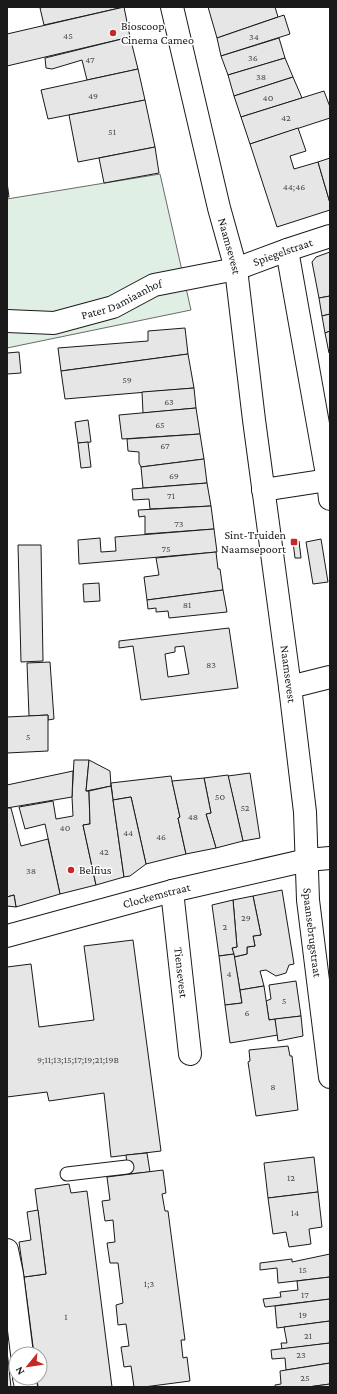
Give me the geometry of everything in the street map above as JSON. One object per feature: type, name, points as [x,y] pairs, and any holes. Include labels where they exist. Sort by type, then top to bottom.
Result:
[{"type":"street","name":"Naamsevest","points":[[172,7],[218,208],[236,269],[305,812],[306,860]]},
{"type":"street","name":"Spiegelstraat","points":[[236,269],[330,236]]},
{"type":"street","points":[[264,490],[329,489],[287,250]]},
{"type":"street","name":"Pater Damiaanhof","points":[[7,321],[54,323],[114,307],[154,285],[236,269]]},
{"type":"street","points":[[290,687],[330,677]]},
{"type":"street","name":"Clockemstraat","points":[[7,936],[172,891],[306,860],[330,858]]},
{"type":"street","name":"Spaansebrugstraat","points":[[306,860],[308,900],[330,1077]]},
{"type":"street","name":"Tiensevest","points":[[172,891],[190,1054]]},
{"type":"street","points":[[7,1250],[12,1274],[21,1346]]},
{"type":"lane","points":[[67,1174],[127,1167]]},
{"type":"green space","points":[[160,174],[191,310],[7,348],[7,199]]},
{"type":"building","points":[[124,7],[44,25],[40,8]]},
{"type":"building","points":[[124,7],[130,37],[7,66],[7,34]]},
{"type":"building","points":[[208,7],[275,7],[278,17],[217,38]]},
{"type":"building","points":[[284,15],[290,34],[221,56],[217,38]]},
{"type":"building","points":[[130,37],[138,69],[87,80],[82,60],[52,69],[46,68],[45,58]]},
{"type":"building","points":[[279,38],[285,58],[228,75],[221,56]]},
{"type":"building","points":[[285,58],[293,77],[234,96],[228,75]]},
{"type":"building","points":[[138,69],[145,100],[48,119],[41,90]]},
{"type":"building","points":[[293,77],[302,98],[241,117],[234,96]]},
{"type":"building","points":[[324,91],[330,107],[330,118],[250,144],[241,117]]},
{"type":"building","points":[[145,100],[155,147],[78,162],[69,115]]},
{"type":"building","points":[[298,128],[306,151],[290,156],[294,169],[318,162],[330,203],[330,210],[277,227],[250,144]]},
{"type":"building","points":[[155,147],[159,173],[104,183],[99,158]]},
{"type":"building","points":[[330,158],[330,203],[318,162]]},
{"type":"building","points":[[7,182],[9,197],[7,197]]},
{"type":"building","points":[[330,252],[330,296],[319,298],[312,262],[316,257]]},
{"type":"building","points":[[330,296],[330,314],[322,316],[319,298]]},
{"type":"building","points":[[330,314],[330,331],[325,333],[322,316]]},
{"type":"building","points":[[185,328],[188,354],[61,371],[58,348],[148,341],[148,331]]},
{"type":"building","points":[[330,331],[330,353],[329,353],[325,333]]},
{"type":"building","points":[[19,352],[21,373],[7,374],[7,353]]},
{"type":"building","points":[[188,354],[194,388],[65,399],[61,371]]},
{"type":"building","points":[[194,388],[196,408],[143,413],[142,392]]},
{"type":"building","points":[[196,408],[200,434],[122,439],[119,415]]},
{"type":"building","points":[[88,420],[91,442],[78,443],[75,422]]},
{"type":"building","points":[[200,434],[204,459],[141,467],[139,463],[139,452],[128,451],[127,439]]},
{"type":"building","points":[[88,442],[91,467],[81,468],[78,443]]},
{"type":"building","points":[[204,459],[207,483],[143,488],[141,467]]},
{"type":"building","points":[[207,483],[211,506],[150,509],[149,499],[133,500],[132,489]]},
{"type":"building","points":[[211,506],[214,529],[145,534],[145,516],[139,517],[138,510]]},
{"type":"building","points":[[214,529],[217,552],[79,564],[78,540],[100,538],[101,552],[116,551],[115,537]]},
{"type":"building","points":[[321,539],[328,582],[313,584],[306,542]]},
{"type":"building","points":[[299,541],[301,558],[295,558],[293,542]]},
{"type":"building","points":[[18,545],[41,545],[43,661],[21,662]]},
{"type":"building","points":[[216,552],[223,590],[147,600],[144,577],[159,575],[156,558]]},
{"type":"building","points":[[99,583],[100,601],[84,602],[83,584]]},
{"type":"building","points":[[223,590],[227,612],[169,618],[168,611],[156,612],[156,608],[148,609],[147,600]]},
{"type":"building","points":[[229,628],[238,688],[141,700],[133,646],[119,648],[119,641]],"holes":[[[184,646],[189,674],[168,677],[165,654],[175,652],[175,647]]]},
{"type":"building","points":[[50,662],[54,719],[48,720],[48,715],[29,716],[27,663]]},
{"type":"building","points":[[48,715],[48,751],[7,753],[7,717]]},
{"type":"building","points":[[74,760],[89,760],[86,791],[89,791],[90,824],[83,825],[96,885],[60,894],[45,824],[25,829],[19,807],[53,801],[56,819],[73,816],[72,797]]},
{"type":"building","points":[[89,760],[110,771],[111,786],[86,791]]},
{"type":"building","points":[[73,771],[72,797],[7,808],[7,785]]},
{"type":"building","points":[[250,773],[260,838],[243,841],[228,776]]},
{"type":"building","points":[[228,775],[243,841],[216,848],[206,814],[211,813],[204,778]]},
{"type":"building","points":[[171,776],[186,854],[146,864],[131,797],[113,800],[111,783]]},
{"type":"building","points":[[204,778],[211,813],[206,814],[216,848],[186,854],[172,781]]},
{"type":"building","points":[[111,786],[124,877],[96,885],[83,825],[90,824],[89,791]]},
{"type":"building","points":[[131,797],[146,864],[130,876],[124,877],[113,800]]},
{"type":"building","points":[[7,808],[11,808],[21,846],[48,839],[60,894],[16,907],[14,895],[7,897]]},
{"type":"building","points":[[282,890],[294,964],[289,965],[286,973],[276,976],[266,970],[260,971],[264,986],[240,990],[234,957],[247,954],[247,947],[255,946],[253,936],[261,935],[253,896]]},
{"type":"building","points":[[14,895],[16,907],[7,906],[7,897]]},
{"type":"building","points":[[253,896],[261,935],[253,936],[255,946],[247,947],[247,954],[234,957],[232,948],[237,947],[233,900]]},
{"type":"building","points":[[233,900],[237,947],[232,948],[234,954],[219,956],[212,905]]},
{"type":"building","points":[[133,940],[161,1151],[111,1157],[104,1093],[49,1101],[47,1092],[7,1097],[7,967],[31,964],[39,1027],[94,1020],[84,946]]},
{"type":"building","points":[[234,954],[242,1003],[225,1005],[219,956]]},
{"type":"building","points":[[296,981],[301,1016],[269,1020],[266,1001],[271,999],[269,985]]},
{"type":"building","points":[[264,986],[269,1020],[275,1019],[278,1035],[230,1043],[225,1005],[242,1003],[240,990]]},
{"type":"building","points":[[301,1016],[303,1036],[278,1041],[275,1019]]},
{"type":"building","points":[[288,1046],[290,1056],[292,1056],[298,1110],[256,1116],[248,1062],[250,1061],[249,1050]]},
{"type":"building","points":[[147,1153],[150,1172],[128,1174],[126,1155]]},
{"type":"building","points":[[314,1157],[318,1192],[268,1198],[264,1163]]},
{"type":"building","points":[[163,1170],[166,1193],[162,1194],[165,1211],[168,1211],[185,1340],[181,1340],[183,1358],[187,1357],[190,1381],[134,1387],[131,1366],[124,1367],[121,1347],[129,1346],[126,1324],[118,1325],[116,1305],[123,1303],[118,1263],[110,1263],[107,1243],[115,1242],[113,1220],[105,1221],[102,1201],[110,1200],[107,1177]]},
{"type":"building","points":[[69,1184],[71,1193],[87,1191],[112,1387],[38,1387],[48,1386],[48,1346],[33,1346],[24,1277],[46,1274],[35,1189]]},
{"type":"building","points":[[318,1192],[322,1227],[309,1229],[311,1244],[289,1247],[286,1232],[273,1234],[268,1198]]},
{"type":"building","points":[[38,1210],[46,1274],[24,1277],[19,1242],[31,1240],[27,1212]]},
{"type":"building","points":[[330,1254],[330,1277],[278,1283],[277,1268],[260,1270],[260,1263],[292,1259],[292,1262]]},
{"type":"building","points":[[330,1277],[330,1299],[265,1307],[263,1299],[281,1297],[280,1292],[298,1290],[297,1281]]},
{"type":"building","points":[[330,1299],[330,1321],[277,1328],[275,1306]]},
{"type":"building","points":[[330,1321],[330,1343],[282,1349],[281,1343],[287,1343],[284,1327]]},
{"type":"building","points":[[330,1343],[330,1363],[286,1370],[285,1358],[272,1359],[271,1350]]},
{"type":"building","points":[[7,1351],[8,1386],[11,1387],[7,1387]]},
{"type":"building","points":[[330,1363],[330,1384],[308,1387],[275,1387],[275,1385],[281,1384],[280,1371]]},
{"type":"building","points":[[330,1384],[330,1387],[308,1387]]},
{"type":"place","name":"Bioscoop Cinema Cameo","points":[[113,33]]},
{"type":"place","name":"Sint-Truiden Naamsepoort","points":[[294,542]]},
{"type":"place","name":"Belfius","points":[[71,870]]}]
